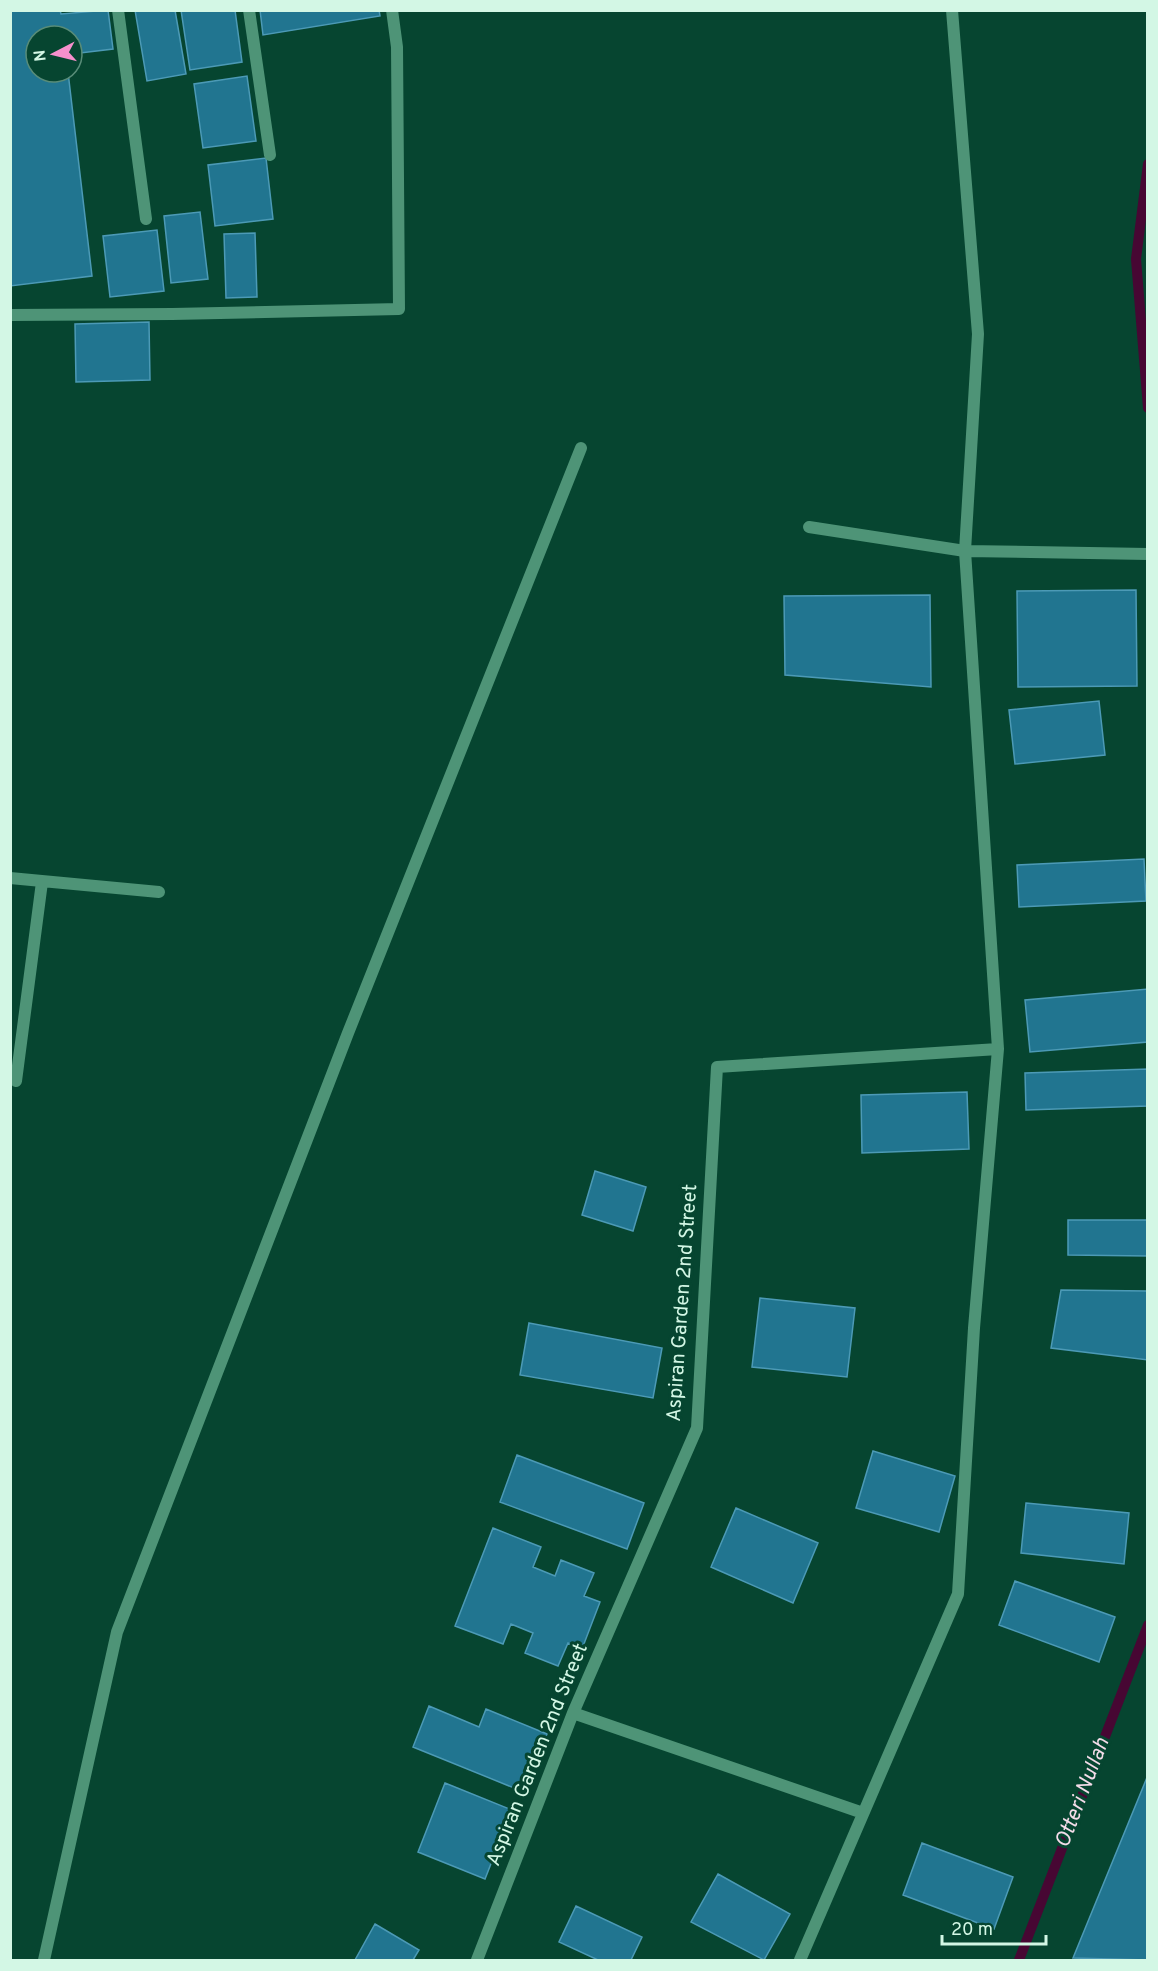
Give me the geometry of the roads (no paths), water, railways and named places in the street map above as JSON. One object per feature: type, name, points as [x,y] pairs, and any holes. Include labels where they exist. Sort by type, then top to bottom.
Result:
[{"type":"street","points":[[118,10],[146,219]]},
{"type":"street","points":[[249,10],[270,155]]},
{"type":"street","points":[[10,315],[399,309],[397,46],[392,10]]},
{"type":"street","points":[[800,1960],[958,1594],[974,1328],[998,1049],[965,551],[978,334],[952,10]]},
{"type":"street","points":[[44,1960],[117,1632],[344,1044],[581,448]]},
{"type":"street","points":[[809,527],[965,551],[1142,554]]},
{"type":"street","points":[[10,878],[159,892]]},
{"type":"street","points":[[16,1081],[42,882]]},
{"type":"street","name":"Aspiran Garden 2nd Street","points":[[477,1960],[573,1713],[697,1428],[717,1067],[998,1049]]},
{"type":"street","points":[[573,1713],[863,1813]]},
{"type":"waterway","name":"Otteri Nullah","points":[[1148,164],[1136,259],[1148,408]]},
{"type":"waterway","name":"Otteri Nullah","points":[[1019,1960],[1148,1625]]}]
